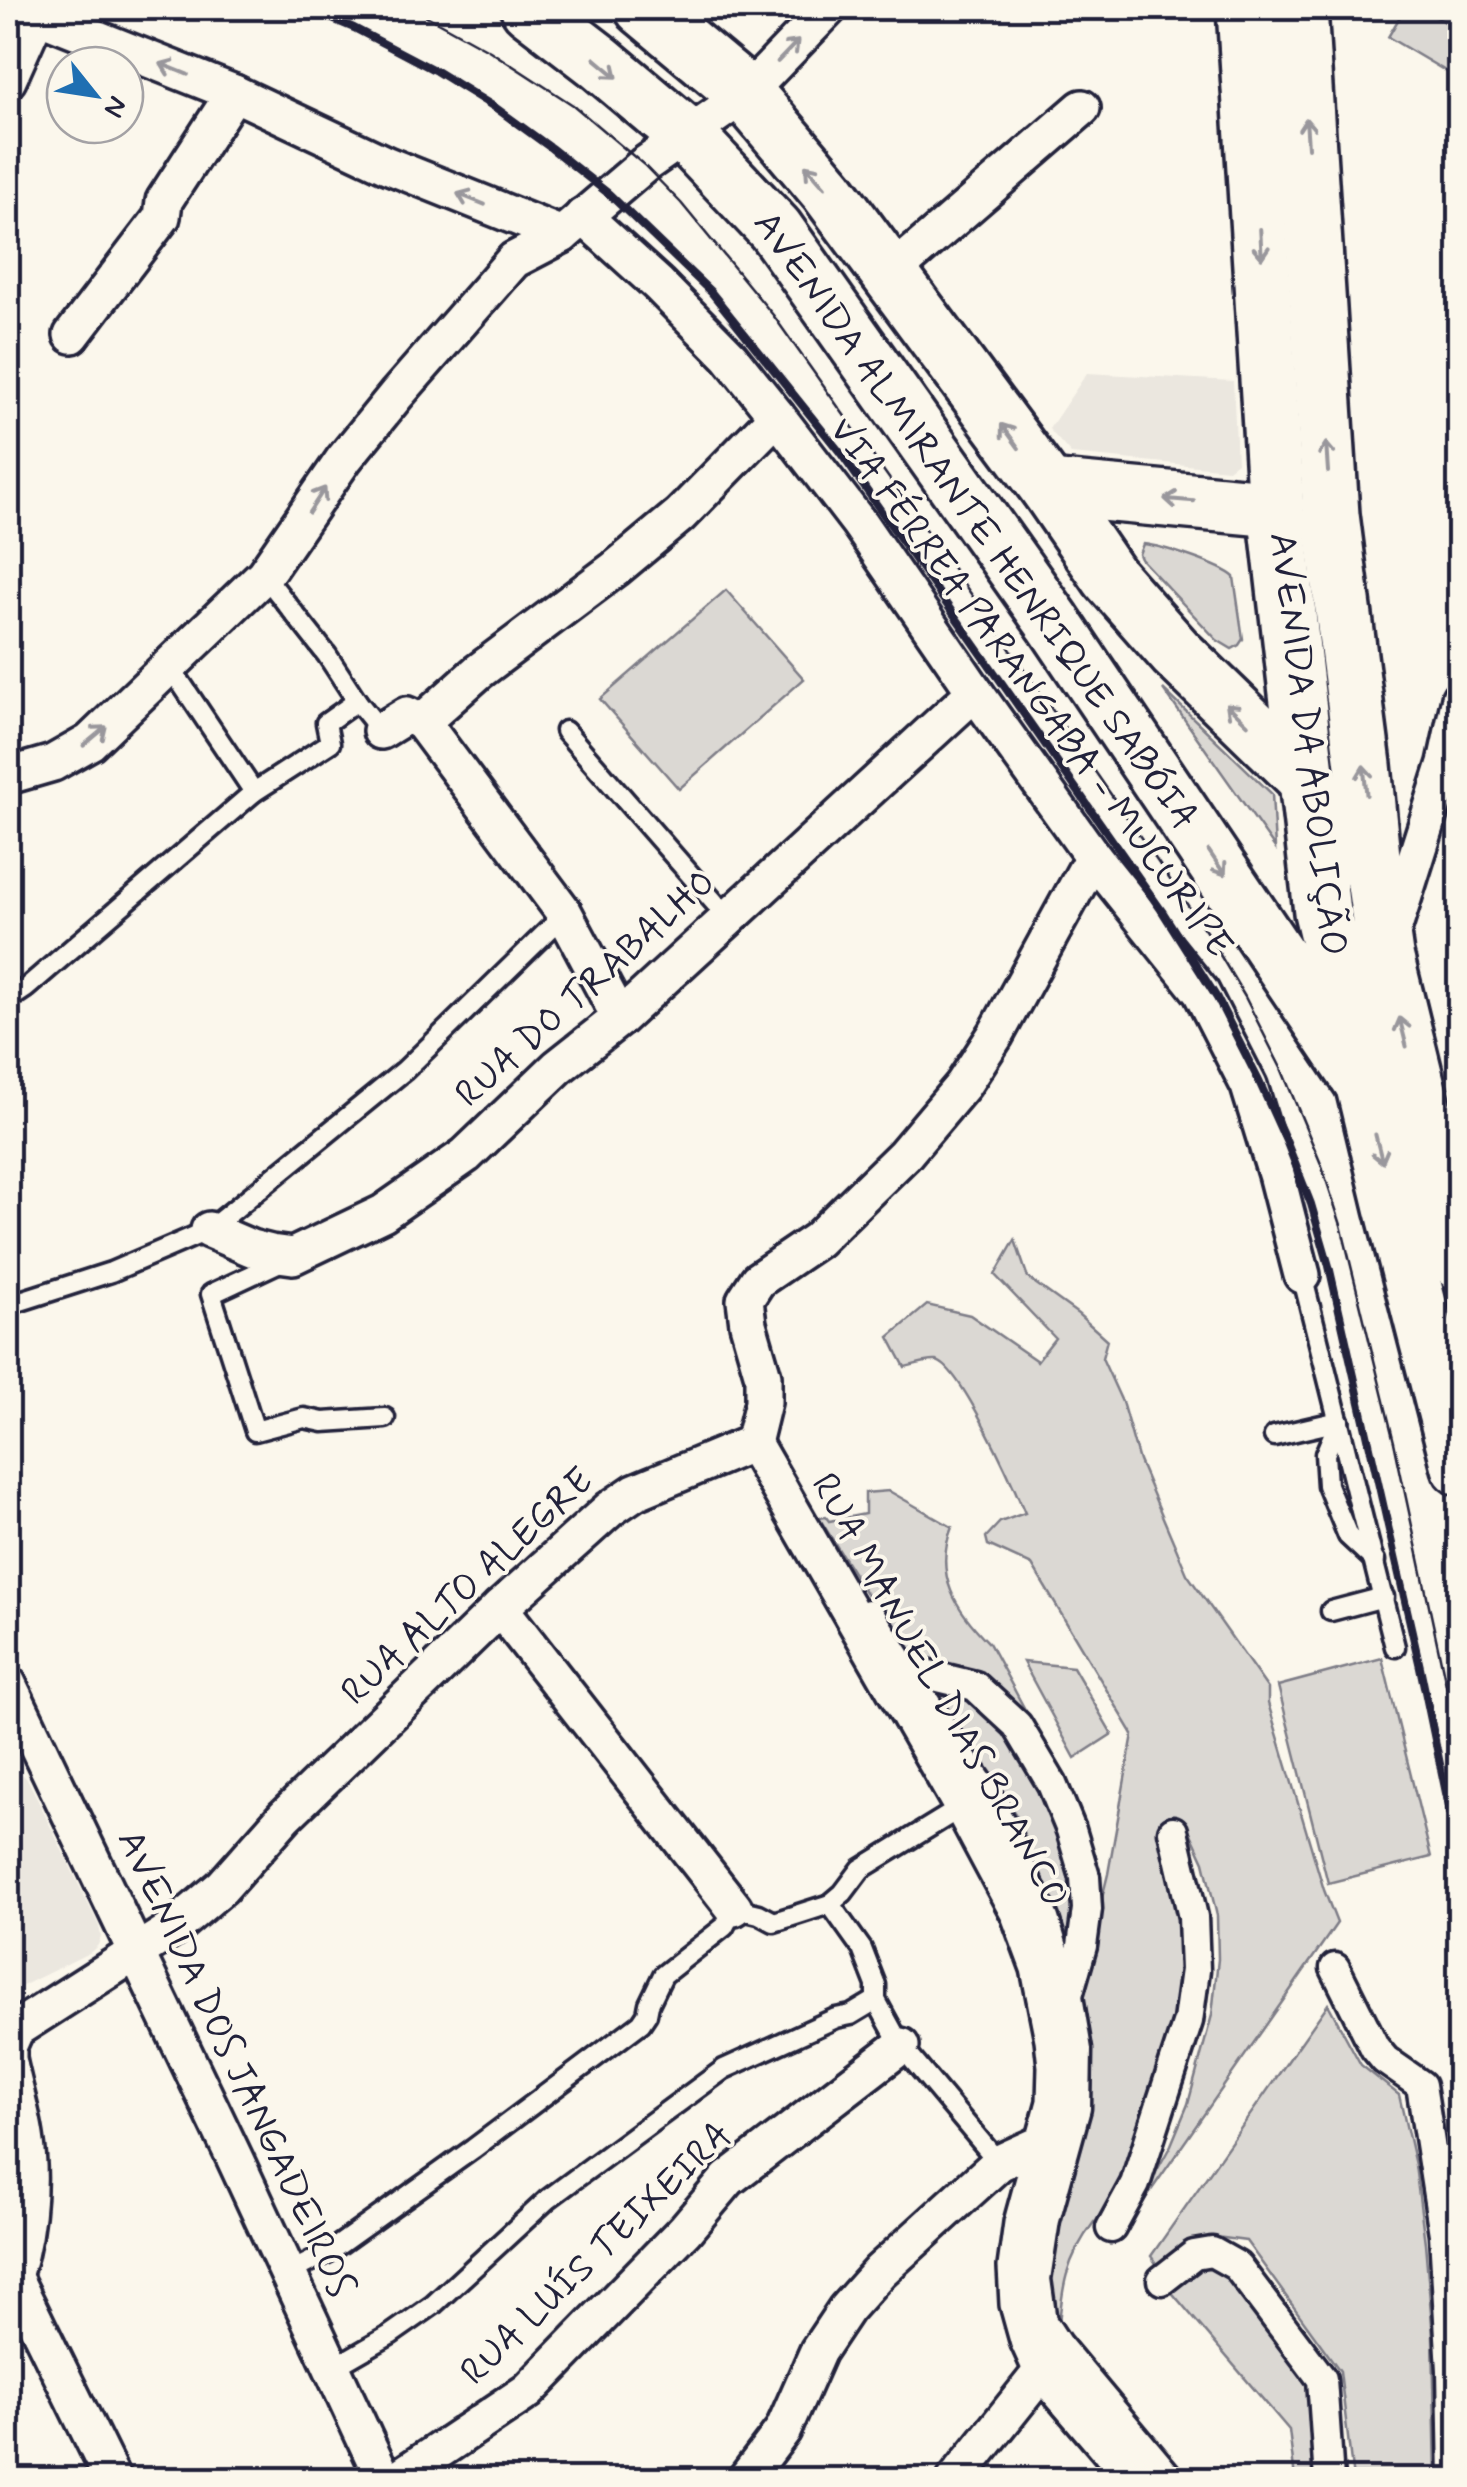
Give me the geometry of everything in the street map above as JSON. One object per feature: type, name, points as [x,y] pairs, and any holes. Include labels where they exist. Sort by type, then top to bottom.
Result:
[{"type":"main road","name":"AVENIDA ALMIRANTE HENRIQUE SABÓIA","points":[[529,8],[686,135],[775,230],[1053,622],[1364,1085]]},
{"type":"main road","name":"AVENIDA ALMIRANTE HENRIQUE SABÓIA","points":[[642,8],[746,94],[828,191],[1048,488],[1108,578],[1164,641],[1308,781],[1374,877]]},
{"type":"main road","name":"AVENIDA DA ABOLIÇÃO","points":[[1245,8],[1276,509],[1322,912],[1460,1466]]},
{"type":"main road","name":"AVENIDA DA ABOLIÇÃO","points":[[1299,8],[1331,515],[1374,877],[1385,955],[1460,1262]]},
{"type":"main road","points":[[1048,488],[1276,509]]},
{"type":"street","points":[[8,776],[53,763],[90,742],[264,575],[344,459],[514,260],[572,225],[644,165],[746,94],[829,8]]},
{"type":"street","points":[[8,80],[29,10],[234,93],[387,165],[572,225]]},
{"type":"street","points":[[72,335],[162,217],[164,202],[234,93]]},
{"type":"street","points":[[890,274],[1082,108]]},
{"type":"street","name":"VIA FÉRREA PARANGABA - MUCURIPE","points":[[572,225],[658,284],[718,345],[859,522],[1093,857],[1200,992],[1250,1086],[1302,1275]]},
{"type":"street","points":[[422,722],[478,672],[680,515],[776,416]]},
{"type":"street","name":"RUA DO TRABALHO","points":[[293,1256],[382,1213],[466,1155],[558,1066],[620,1018],[975,692]]},
{"type":"street","points":[[1385,955],[1446,763],[1460,698]]},
{"type":"street","points":[[381,730],[407,715],[422,722],[564,914],[620,1018]]},
{"type":"street","points":[[753,1443],[763,1402],[763,1376],[745,1300],[758,1280],[817,1240],[904,1155],[964,1085],[1093,857]]},
{"type":"street","points":[[209,1230],[261,1250],[293,1256]]},
{"type":"street","name":"RUA ALTO ALEGRE","points":[[10,2283],[26,2222],[27,2185],[25,2135],[8,2059],[16,2029],[171,1930],[222,1887],[285,1816],[500,1608],[622,1499],[753,1443]]},
{"type":"street","name":"RUA MANUEL DIAS BRANCO","points":[[753,1443],[1019,1914],[1043,1984],[1056,2066],[1055,2102],[1022,2224],[1016,2268],[1018,2304],[1042,2371],[1135,2480]]},
{"type":"street","points":[[814,1525],[952,1746],[987,1795],[1044,1919],[1068,1996],[1077,2050],[1076,2108],[1045,2220],[1036,2279],[1042,2322],[1170,2480]]},
{"type":"street","points":[[500,1608],[734,1908]]},
{"type":"street","points":[[904,1669],[975,1686],[1017,1725],[1052,1784],[1085,1877],[1082,1946],[1068,1996]]},
{"type":"street","name":"AVENIDA DOS JANGADEIROS","points":[[8,1684],[18,1736],[136,1953],[384,2480]]},
{"type":"street","points":[[1111,2228],[1136,2184],[1188,2022],[1195,1970],[1193,1917],[1173,1831]]},
{"type":"street","points":[[1336,1968],[1375,2048],[1385,2060],[1421,2085],[1444,2234],[1454,2480]]},
{"type":"street","name":"RUA LUÍS TEIXEIRA","points":[[395,2480],[528,2391],[685,2230],[728,2179],[901,2046]]},
{"type":"street","points":[[745,2480],[783,2430],[818,2350],[846,2309],[880,2271],[999,2163],[1045,2142]]},
{"type":"street","points":[[1162,2280],[1194,2256],[1212,2252],[1237,2266],[1322,2379],[1329,2480]]},
{"type":"street","points":[[10,2283],[113,2480]]},
{"type":"street","points":[[955,2480],[1042,2371]]},
{"type":"lane","points":[[264,575],[381,730]]},
{"type":"lane","points":[[168,665],[254,792]]},
{"type":"lane","points":[[8,1000],[254,792],[330,743],[326,723],[357,701]]},
{"type":"lane","points":[[565,731],[729,918]]},
{"type":"lane","name":"RUA DO TRABALHO","points":[[8,1305],[111,1272],[209,1230],[406,1070],[564,914]]},
{"type":"lane","points":[[293,1256],[211,1294],[255,1431],[304,1418],[323,1422],[385,1418]]},
{"type":"lane","points":[[1302,1275],[1395,1647]]},
{"type":"lane","points":[[1274,1436],[1339,1420]]},
{"type":"lane","points":[[1339,1420],[1325,1454],[1327,1485],[1348,1536],[1375,1561]]},
{"type":"lane","points":[[1331,1611],[1384,1598]]},
{"type":"lane","points":[[288,2273],[329,2252],[641,2023],[663,1975],[724,1927],[734,1908],[774,1922],[830,1904],[861,1869],[962,1807]]},
{"type":"lane","points":[[830,1904],[862,1950],[876,1985],[876,2000],[901,2046],[999,2163]]},
{"type":"lane","points":[[331,2369],[433,2305],[548,2200],[724,2069],[851,2015],[876,2000]]},
{"type":"shaded area","points":[[1405,8],[1420,8],[1459,30],[1459,79],[1388,37]]},
{"type":"shaded area","points":[[1087,373],[1233,381],[1237,462],[1228,469],[1071,454],[1049,429]]},
{"type":"shaded area","points":[[1143,544],[1191,557],[1234,577],[1243,639],[1239,645],[1232,649],[1217,640],[1141,559]]},
{"type":"shaded area","points":[[726,590],[804,679],[679,789],[600,699]]},
{"type":"shaded area","points":[[1163,689],[1272,794],[1275,848]]},
{"type":"shaded area","points":[[1015,1240],[1028,1278],[1107,1340],[1102,1358],[1122,1402],[1139,1461],[1187,1574],[1268,1689],[1268,1703],[1337,1923],[1125,2228],[1171,2145],[1188,2104],[1212,2015],[1218,1959],[1217,1916],[1204,1862],[1186,1823],[1160,1829],[1179,1908],[1182,1971],[1174,2024],[1128,2169],[1101,2224],[1094,2222],[1071,2262],[1058,2334],[1047,2285],[1079,1991],[1108,1874],[1133,1734],[1032,1565],[988,1545],[986,1537],[1000,1522],[1025,1513],[972,1404],[946,1367],[936,1361],[905,1367],[889,1337],[927,1305],[970,1315],[1037,1361],[1055,1338],[995,1275]]},
{"type":"shaded area","points":[[889,1491],[952,1527],[945,1561],[951,1591],[967,1618],[989,1643],[1061,1776],[1020,1716],[907,1659],[819,1518],[829,1521],[865,1514],[865,1493]]},
{"type":"shaded area","points":[[1382,1658],[1431,1857],[1328,1883],[1278,1686]]},
{"type":"shaded area","points":[[1023,1662],[1073,1667],[1112,1734],[1075,1758]]},
{"type":"shaded area","points":[[923,1681],[971,1697],[1011,1732],[1042,1786],[1079,1877],[1068,1962],[1028,1861],[1028,1844],[1016,1815]]},
{"type":"shaded area","points":[[8,1770],[21,1773],[28,1780],[101,1937],[91,1952],[8,1993]]},
{"type":"shaded area","points":[[1328,2004],[1361,2065],[1399,2095],[1415,2165],[1433,2336],[1436,2479],[1353,2479],[1340,2371],[1246,2241],[1209,2236],[1159,2268],[1151,2256]]},
{"type":"shaded area","points":[[1196,2265],[1211,2265],[1233,2279],[1310,2382],[1317,2479],[1295,2479],[1289,2430],[1169,2289]]},
{"type":"tram line","points":[[412,8],[490,51],[573,105],[644,165],[681,203],[773,315],[1207,933],[1281,1068],[1321,1164],[1341,1225],[1394,1442],[1460,1750]]},
{"type":"railway","points":[[306,8],[436,71],[496,108],[609,194],[711,292],[839,451],[1162,911],[1217,998],[1287,1143],[1311,1204],[1329,1266],[1460,1861]]}]
